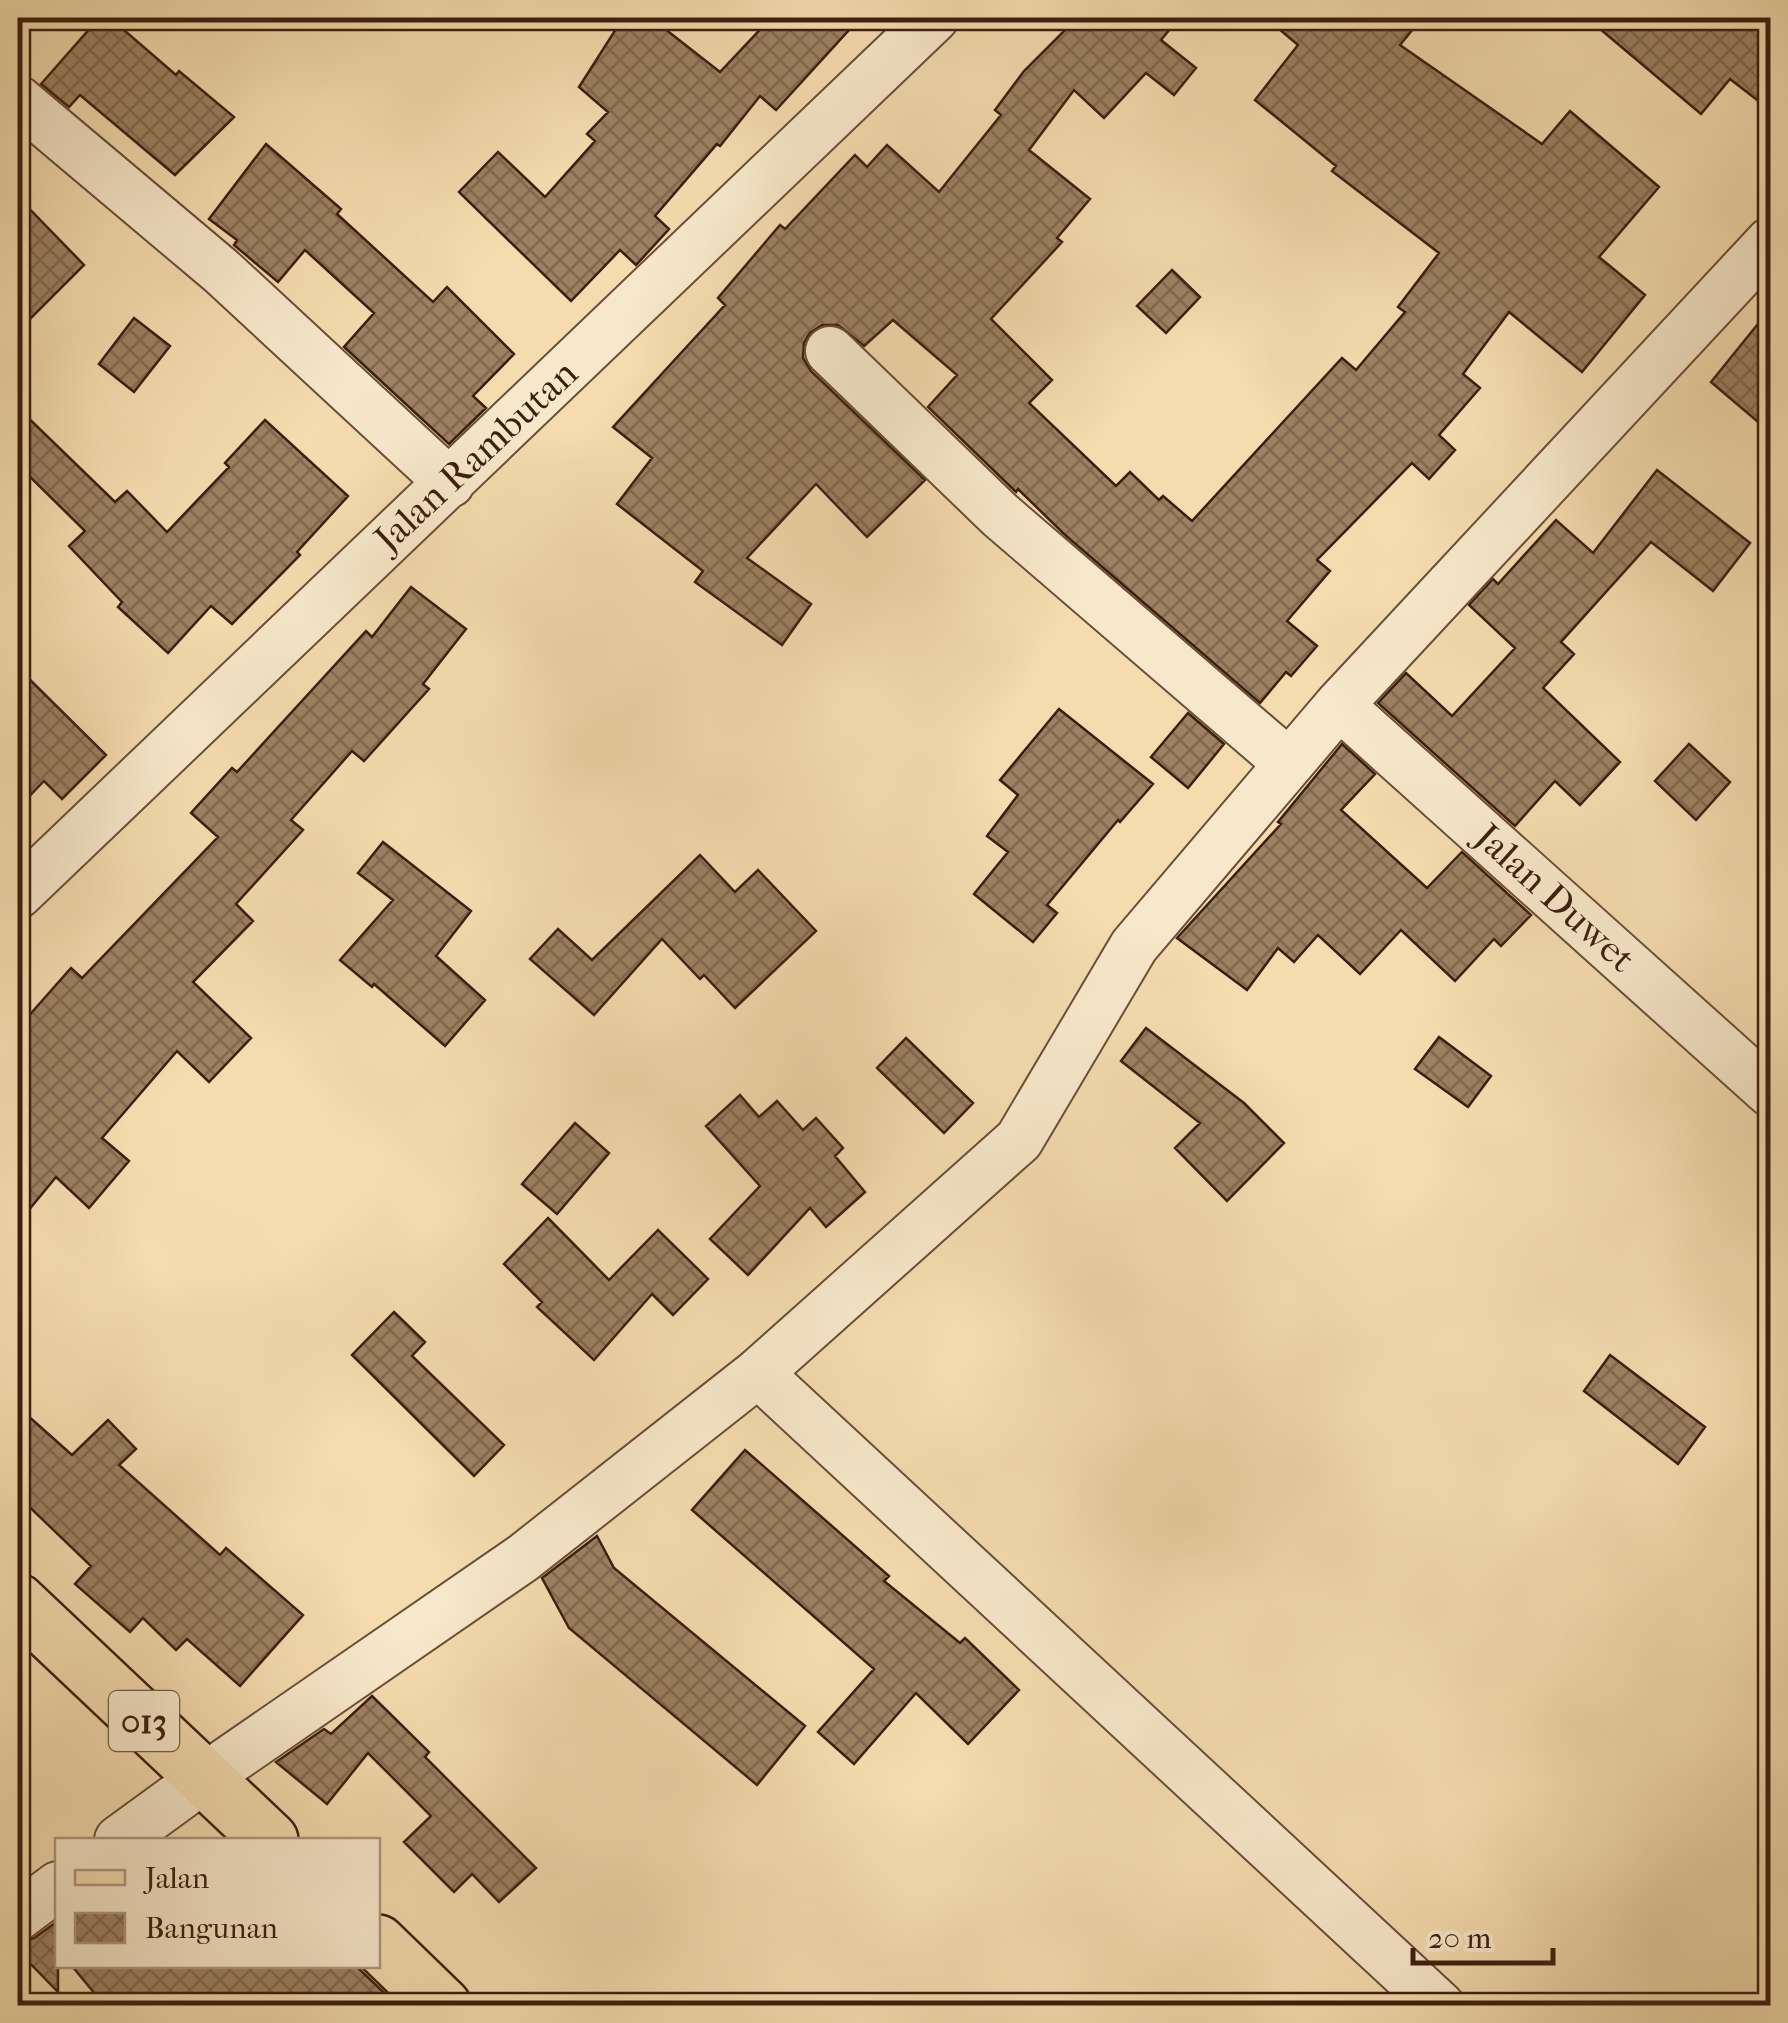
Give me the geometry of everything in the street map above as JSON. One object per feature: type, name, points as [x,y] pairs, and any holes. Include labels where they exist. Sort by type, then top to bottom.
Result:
[{"type":"main road","name":"013","points":[[18,1602],[268,1838]]},
{"type":"main road","points":[[380,1945],[443,2006]]},
{"type":"street","name":"Jalan Rambutan","points":[[18,894],[934,18]]},
{"type":"street","points":[[18,100],[221,271],[423,506]]},
{"type":"street","points":[[123,1838],[523,1558],[758,1373],[1019,1140],[1134,946],[1339,705],[1770,242]]},
{"type":"street","points":[[830,351],[1000,515],[1288,762]]},
{"type":"street","name":"Jalan Duwet","points":[[1339,705],[1770,1092]]},
{"type":"street","points":[[758,1373],[1440,2006]]},
{"type":"street","points":[[18,1916],[55,1888]]},
{"type":"building","points":[[99,18],[110,18],[176,75],[179,71],[234,117],[175,175],[80,95],[69,107],[41,84]]},
{"type":"building","points":[[623,18],[651,18],[720,72],[771,18],[860,18],[776,110],[760,96],[655,216],[669,229],[636,265],[620,250],[571,301],[459,192],[498,152],[545,197],[595,141],[587,134],[608,112],[579,87]]},
{"type":"building","points":[[1077,18],[1179,18],[1161,40],[1196,68],[1174,95],[1146,73],[1104,118],[1074,90],[1029,150],[1090,199],[1057,238],[1062,242],[991,319],[1052,380],[1029,403],[1116,486],[1130,472],[1159,500],[1163,496],[1192,521],[1342,358],[1356,370],[1405,312],[1398,307],[1439,253],[1332,171],[1336,166],[1255,100],[1298,45],[1266,18],[1422,18],[1400,45],[1542,144],[1570,111],[1659,187],[1599,257],[1645,295],[1582,372],[1509,312],[1463,374],[1480,388],[1439,435],[1455,450],[1429,479],[1412,463],[1317,560],[1330,571],[1287,621],[1317,646],[1291,676],[1286,672],[1260,703],[1064,534],[1018,489],[1016,492],[928,407],[957,375],[893,320],[864,346],[838,325],[822,325],[804,343],[803,358],[811,371],[925,480],[867,537],[816,484],[747,558],[811,604],[782,645],[695,582],[703,571],[617,504],[652,458],[613,427],[725,305],[718,298],[780,225],[785,229],[855,155],[867,167],[887,145],[939,192],[1001,115],[995,110],[1024,71]]},
{"type":"building","points":[[1587,18],[1770,18],[1770,110],[1730,79],[1701,114]]},
{"type":"building","points":[[266,144],[341,209],[337,214],[433,302],[447,287],[514,354],[473,396],[486,408],[449,444],[344,347],[374,313],[305,250],[278,282],[234,245],[237,240],[209,219]]},
{"type":"building","points":[[18,197],[84,265],[18,331]]},
{"type":"building","points":[[1172,270],[1200,297],[1166,333],[1137,306]]},
{"type":"building","points":[[1770,309],[1770,432],[1711,382]]},
{"type":"building","points":[[134,318],[170,346],[134,392],[99,364]]},
{"type":"building","points":[[18,408],[115,502],[127,491],[167,532],[229,467],[225,463],[265,420],[348,496],[297,552],[300,555],[232,624],[211,606],[168,653],[118,607],[122,602],[69,546],[85,531],[18,465]]},
{"type":"building","points":[[1657,470],[1750,543],[1713,591],[1651,542],[1561,642],[1574,654],[1543,688],[1620,762],[1580,805],[1555,781],[1515,826],[1378,703],[1406,673],[1452,716],[1515,648],[1469,605],[1493,579],[1498,584],[1556,520],[1593,553]]},
{"type":"building","points":[[411,587],[466,629],[423,684],[429,689],[364,761],[352,751],[291,820],[303,830],[236,904],[253,921],[193,982],[251,1038],[209,1082],[177,1051],[102,1138],[129,1161],[89,1208],[56,1177],[18,1223],[18,1028],[71,968],[82,978],[218,837],[191,813],[232,768],[237,772],[366,631],[372,637]]},
{"type":"building","points":[[18,668],[106,755],[62,799],[44,781],[18,808]]},
{"type":"building","points":[[1059,709],[1153,784],[1047,905],[1057,913],[1033,942],[974,894],[1008,852],[987,836],[1018,795],[1000,780]]},
{"type":"building","points":[[1188,713],[1224,744],[1188,788],[1151,757]]},
{"type":"building","points":[[1342,744],[1375,774],[1341,810],[1427,888],[1462,852],[1531,915],[1501,946],[1494,939],[1455,981],[1401,930],[1360,974],[1318,935],[1294,962],[1278,948],[1247,990],[1177,938],[1281,824],[1278,822]]},
{"type":"building","points":[[1689,744],[1730,782],[1696,820],[1655,781]]},
{"type":"building","points":[[383,842],[471,911],[436,956],[485,1000],[445,1046],[340,960],[393,900],[358,873]]},
{"type":"building","points":[[700,855],[735,892],[758,870],[816,931],[735,1008],[662,939],[594,1015],[530,959],[558,929],[592,960]]},
{"type":"building","points":[[1146,1028],[1244,1103],[1284,1143],[1227,1201],[1175,1148],[1200,1123],[1121,1061]]},
{"type":"building","points":[[1439,1037],[1491,1076],[1468,1107],[1415,1069]]},
{"type":"building","points":[[906,1038],[973,1103],[944,1133],[877,1068]]},
{"type":"building","points":[[740,1095],[759,1117],[777,1101],[803,1130],[816,1118],[843,1148],[835,1156],[865,1192],[826,1227],[810,1208],[748,1275],[710,1239],[760,1186],[706,1126]]},
{"type":"building","points":[[575,1123],[609,1153],[557,1214],[522,1184]]},
{"type":"building","points":[[548,1218],[609,1280],[658,1230],[708,1279],[673,1315],[652,1294],[594,1360],[537,1307],[542,1302],[504,1264]]},
{"type":"building","points":[[394,1312],[425,1342],[412,1356],[504,1445],[474,1476],[352,1355]]},
{"type":"building","points":[[1610,1355],[1705,1427],[1678,1464],[1584,1391]]},
{"type":"building","points":[[18,1407],[72,1455],[108,1420],[136,1449],[119,1465],[220,1555],[226,1548],[303,1615],[240,1686],[187,1639],[176,1650],[143,1618],[130,1632],[75,1584],[91,1566],[18,1496]]},
{"type":"building","points":[[745,1450],[889,1576],[884,1581],[960,1643],[965,1638],[1019,1690],[968,1744],[916,1693],[854,1764],[818,1732],[874,1669],[692,1510]]},
{"type":"building","points":[[597,1536],[614,1568],[805,1726],[757,1785],[569,1628],[542,1578]]},
{"type":"building","points":[[372,1696],[429,1752],[425,1757],[536,1868],[499,1902],[472,1874],[454,1892],[404,1842],[431,1816],[368,1753],[327,1804],[276,1762],[324,1729],[331,1734]]},
{"type":"building","points":[[55,1923],[58,1992],[18,1951],[18,1943],[34,1938]]},
{"type":"building","points":[[74,1968],[358,1968],[398,2006],[105,2006]]}]
